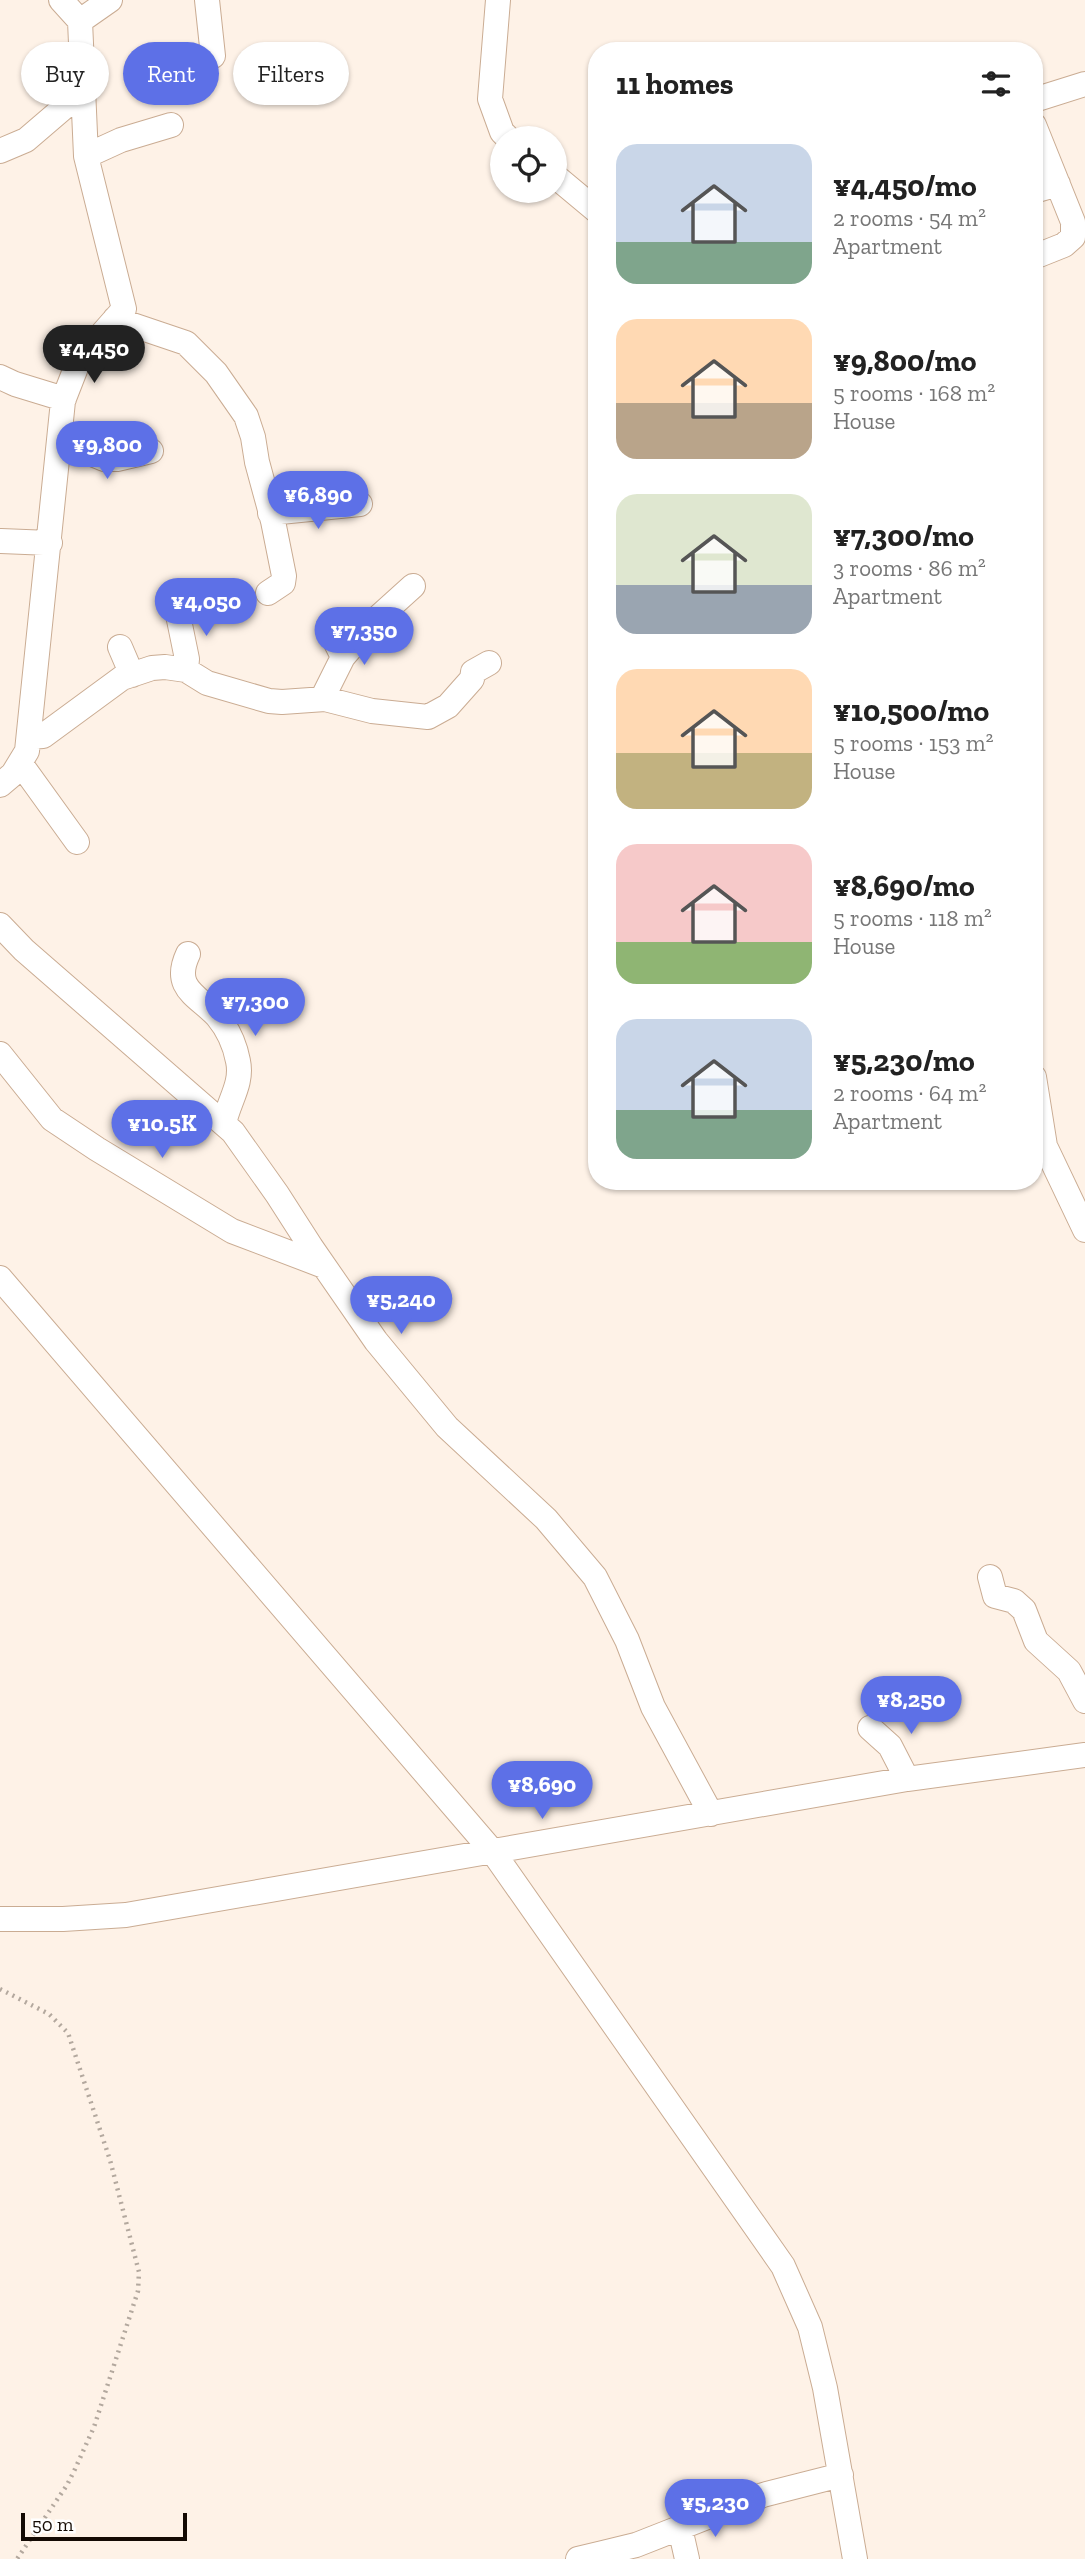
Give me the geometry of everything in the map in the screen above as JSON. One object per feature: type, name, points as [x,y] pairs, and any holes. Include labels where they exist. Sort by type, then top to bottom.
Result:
[{"type":"street","points":[[61,0],[80,20],[81,42]]},
{"type":"street","points":[[80,20],[110,0]]},
{"type":"street","points":[[207,0],[212,42]]},
{"type":"street","points":[[498,0],[490,99],[500,126]]},
{"type":"street","points":[[1043,97],[1085,84]]},
{"type":"street","points":[[0,151],[26,140],[68,105]]},
{"type":"street","points":[[0,785],[13,774],[27,751],[64,399],[79,360],[124,309],[86,156],[83,105]]},
{"type":"street","points":[[86,156],[121,140],[172,125]]},
{"type":"street","points":[[1043,147],[1073,222],[1073,237],[1043,253]]},
{"type":"street","points":[[1043,188],[1058,184]]},
{"type":"street","points":[[567,186],[588,204]]},
{"type":"street","points":[[115,319],[186,343],[216,373],[246,416],[284,576],[283,583],[268,593]]},
{"type":"street","points":[[0,377],[64,399]]},
{"type":"street","points":[[58,452],[87,452],[117,459],[151,451]]},
{"type":"street","points":[[271,513],[360,503]]},
{"type":"street","points":[[1,541],[50,543]]},
{"type":"street","points":[[322,699],[338,647],[372,623],[413,586]]},
{"type":"street","points":[[177,610],[187,659],[186,670]]},
{"type":"street","points":[[120,647],[132,675]]},
{"type":"street","points":[[29,737],[43,736],[122,678],[143,670],[165,667],[186,670],[208,683],[244,692],[255,698],[282,702],[322,699],[372,711],[428,717],[448,706],[472,679],[474,672],[489,663]]},
{"type":"street","points":[[20,762],[77,842]]},
{"type":"street","points":[[0,925],[24,950],[233,1132],[376,1341],[447,1427],[545,1519],[596,1577],[627,1640],[653,1707],[711,1814]]},
{"type":"street","points":[[188,954],[182,967],[186,988],[217,1017],[227,1031],[239,1062],[239,1080],[226,1109],[224,1124]]},
{"type":"street","points":[[0,1054],[52,1119],[97,1149],[232,1231],[324,1266]]},
{"type":"street","points":[[1043,1133],[1045,1146],[1085,1230]]},
{"type":"street","points":[[0,1279],[493,1852],[783,2266],[810,2327],[841,2475],[855,2559]]},
{"type":"street","points":[[990,1577],[995,1596],[1014,1601],[1024,1610],[1036,1641],[1069,1671],[1085,1701]]},
{"type":"street","points":[[870,1728],[890,1745],[907,1779]]},
{"type":"street","points":[[0,1919],[63,1919],[126,1914],[907,1779],[1085,1755]]},
{"type":"street","points":[[578,2559],[636,2545],[763,2495],[841,2475]]},
{"type":"street","points":[[680,2529],[687,2559]]},
{"type":"path","points":[[0,1989],[50,2014],[68,2033],[110,2160],[139,2272],[138,2291],[94,2427],[68,2485],[17,2559]]}]
